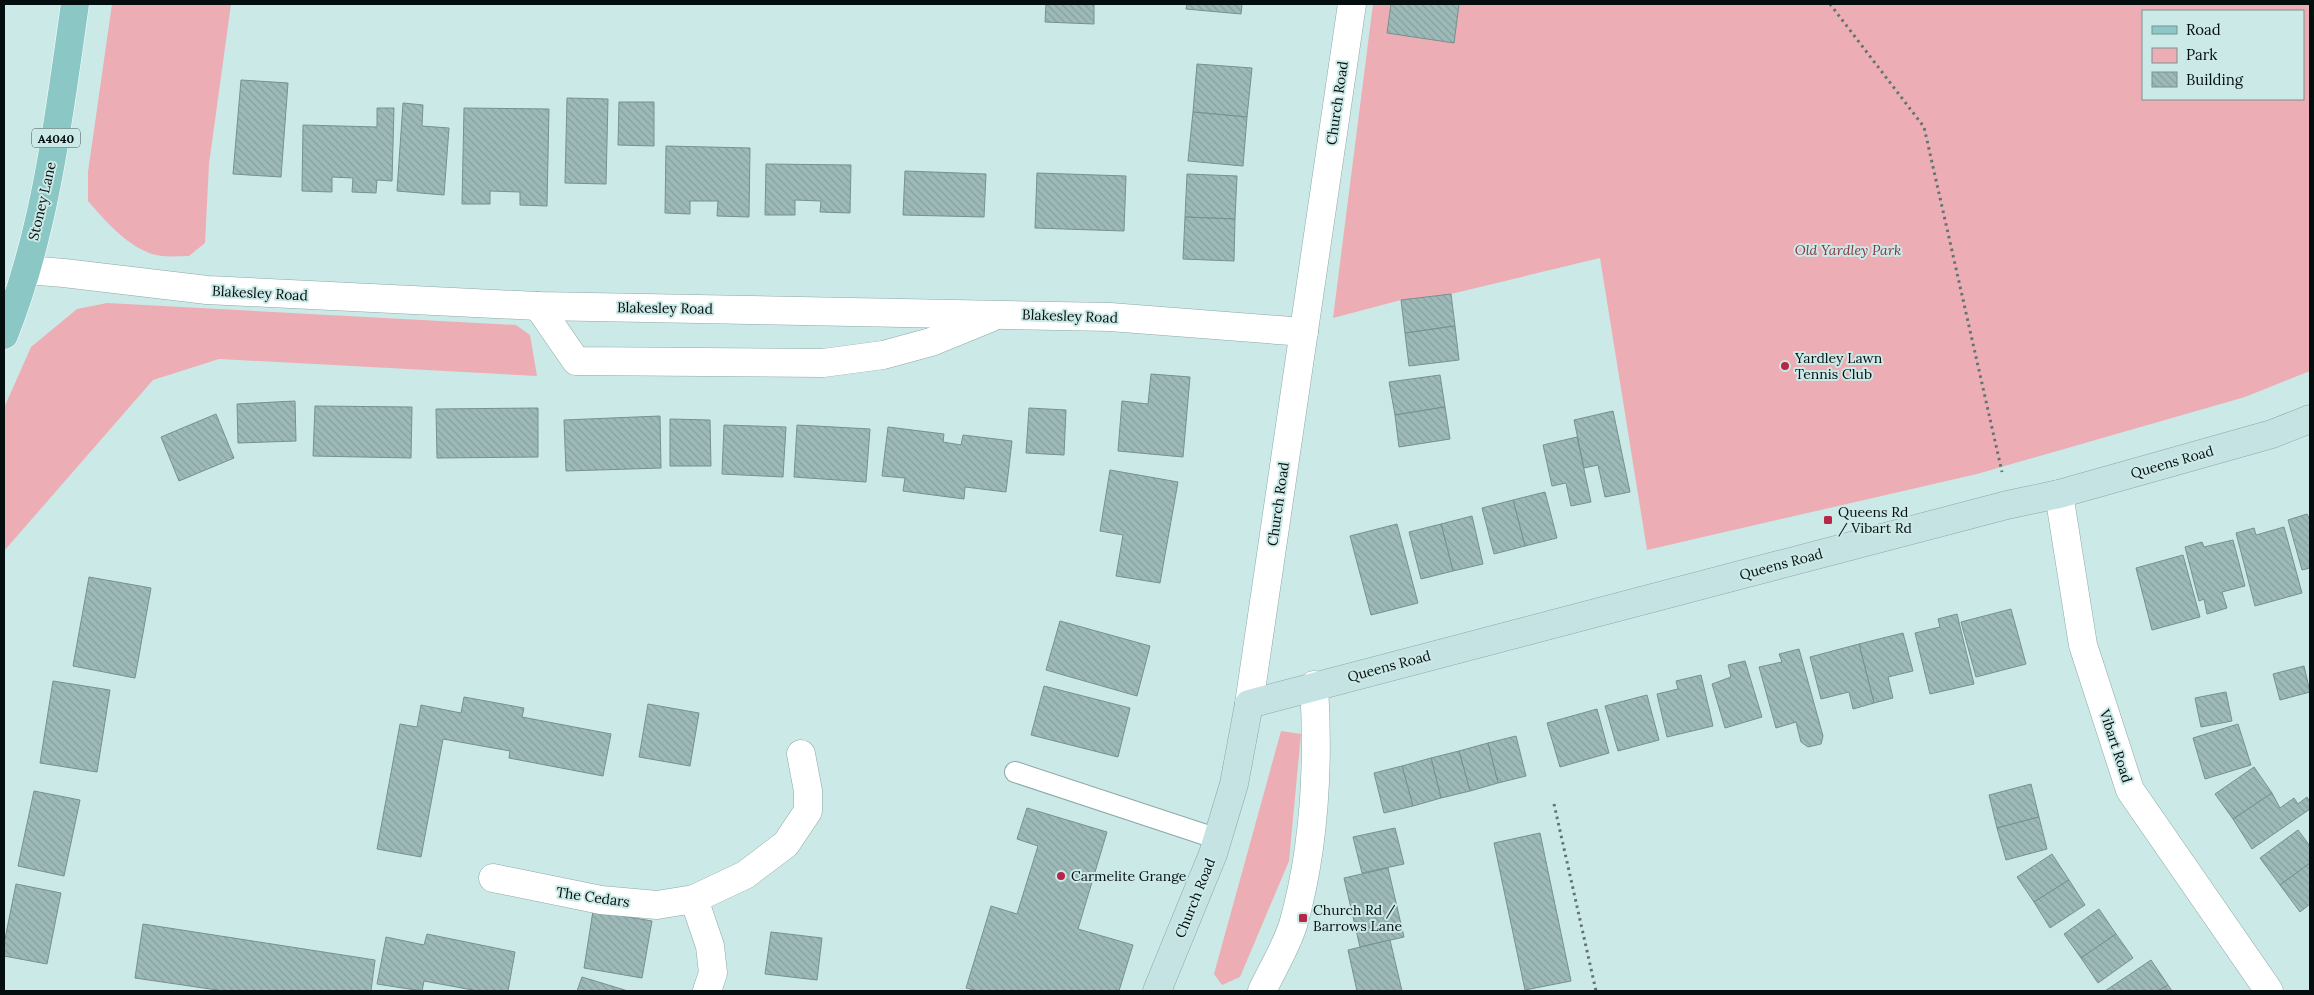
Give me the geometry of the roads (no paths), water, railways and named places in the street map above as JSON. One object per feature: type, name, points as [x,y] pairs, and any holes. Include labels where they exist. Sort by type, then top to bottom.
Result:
[{"type":"main road","name":"Stoney Lane","points":[[7,318],[27,270],[56,140],[75,4]]},
{"type":"street","name":"Church Road","points":[[1156,991],[1218,839],[1234,784],[1249,704],[1352,4]]},
{"type":"street","name":"Blakesley Road","points":[[27,270],[207,290],[538,306],[1110,317],[1304,332]]},
{"type":"street","points":[[538,306],[576,361],[822,363],[883,355],[931,342],[1000,314]]},
{"type":"street","name":"Queens Road","points":[[1249,704],[1314,685],[2007,505],[2059,494],[2272,434],[2310,419]]},
{"type":"street","name":"Vibart Road","points":[[2059,494],[2083,646],[2130,790],[2269,991]]},
{"type":"street","points":[[1262,991],[1292,927],[1312,837],[1317,746],[1314,685]]},
{"type":"street","name":"The Cedars","points":[[494,878],[601,900],[658,905],[694,899],[746,875],[786,844],[808,811],[808,791],[801,754]]},
{"type":"street","points":[[694,899],[710,946],[713,973],[707,991]]},
{"type":"lane","points":[[1015,772],[1218,839]]},
{"type":"place","name":"Yardley Lawn Tennis Club","points":[[1785,366]]},
{"type":"place","name":"Queens Rd / Vibart Rd","points":[[1828,520]]},
{"type":"place","name":"Carmelite Grange","points":[[1061,876]]},
{"type":"place","name":"Church Rd / Barrows Lane","points":[[1303,918]]},
{"type":"park label","name":"Old Yardley Park","points":[[1848,250]]}]
